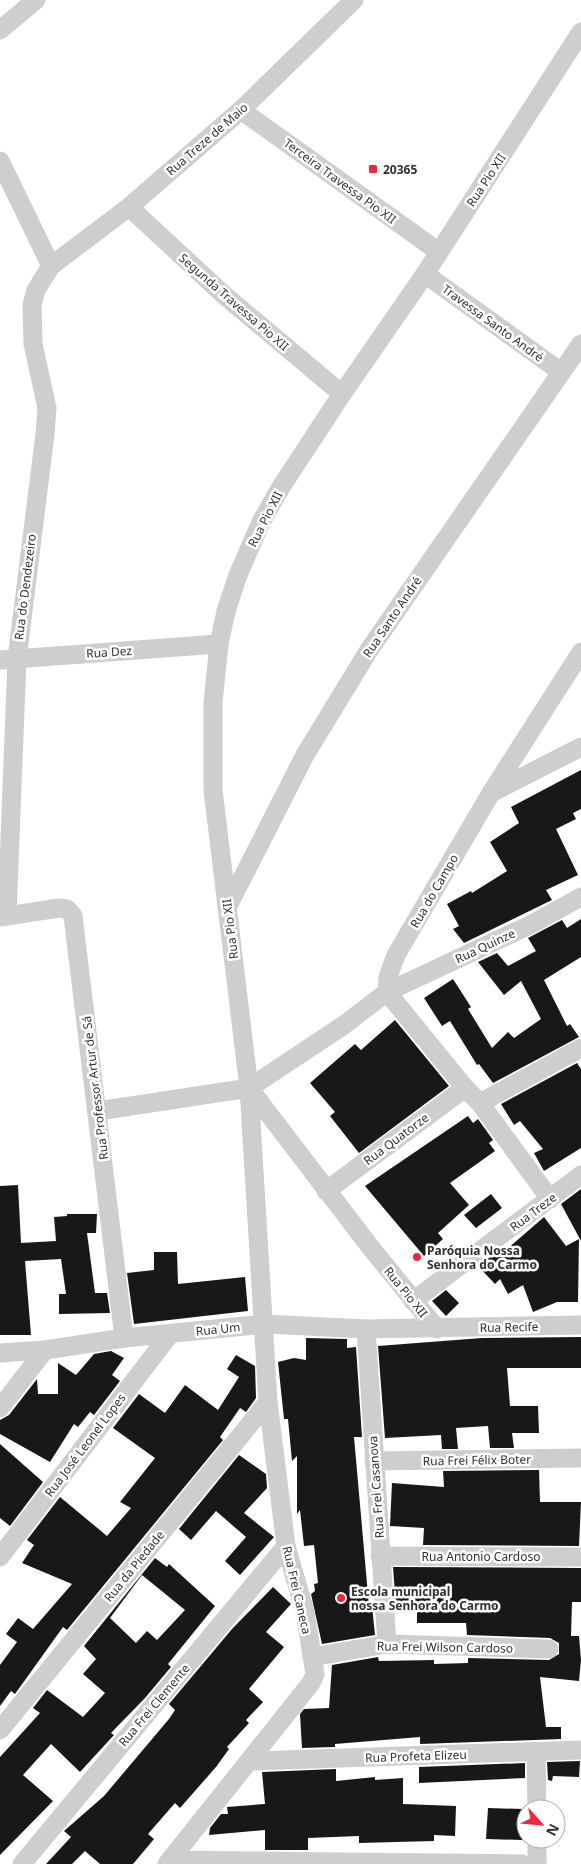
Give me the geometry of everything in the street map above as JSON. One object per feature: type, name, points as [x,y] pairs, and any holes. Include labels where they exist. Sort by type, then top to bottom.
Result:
[{"type":"street","points":[[0,30],[36,0]]},
{"type":"street","name":"Rua Treze de Maio","points":[[51,266],[129,207],[241,110],[354,0]]},
{"type":"street","name":"Rua Pio XII","points":[[265,1324],[249,1088],[212,773],[214,703],[219,644],[226,611],[238,575],[261,522],[342,394],[425,274],[581,32]]},
{"type":"street","name":"Terceira Travessa Pio XII","points":[[241,110],[439,252]]},
{"type":"street","points":[[0,161],[51,266]]},
{"type":"street","name":"Segunda Travessa Pio XII","points":[[129,207],[224,296],[342,394]]},
{"type":"street","name":"Rua do Dendezeiro","points":[[3,917],[8,659],[44,442],[46,408],[33,344],[32,305],[36,290],[51,266]]},
{"type":"street","name":"Travessa Santo André","points":[[425,274],[561,372]]},
{"type":"street","name":"Rua Santo André","points":[[228,906],[305,755],[369,650],[581,344]]},
{"type":"street","name":"Rua Dez","points":[[8,659],[219,644]]},
{"type":"street","name":"Rua do Campo","points":[[387,992],[390,969],[396,955],[491,793],[581,652]]},
{"type":"street","points":[[491,793],[581,747]]},
{"type":"street","name":"Rua Quinze","points":[[387,992],[532,924],[581,897]]},
{"type":"street","name":"Rua Professor Artur de Sá","points":[[3,917],[59,908],[67,910],[73,916],[124,1338]]},
{"type":"street","points":[[98,1111],[249,1088],[344,1025],[387,992],[465,1088],[480,1103],[550,1199]]},
{"type":"street","points":[[480,1103],[581,1048]]},
{"type":"street","name":"Rua Pio XII","points":[[249,1088],[326,1191],[412,1301],[437,1329]]},
{"type":"street","name":"Rua Quatorze","points":[[326,1191],[465,1088]]},
{"type":"street","name":"Rua Treze","points":[[412,1301],[581,1176]]},
{"type":"street","name":"Rua Um","points":[[0,1354],[46,1350],[124,1338],[265,1324],[366,1329],[437,1329]]},
{"type":"street","name":"Rua Frei Caneca","points":[[168,1862],[251,1761],[314,1679],[305,1612],[286,1546],[268,1402],[265,1324]]},
{"type":"street","name":"Rua Recife","points":[[437,1329],[581,1325]]},
{"type":"street","name":"Rua Frei Casanova","points":[[366,1329],[386,1644]]},
{"type":"street","name":"Rua José Leonel Lopes","points":[[1,1553],[170,1334]]},
{"type":"street","points":[[0,1408],[46,1350]]},
{"type":"street","name":"Rua da Piedade","points":[[0,1730],[268,1402]]},
{"type":"street","name":"Rua Frei Félix Boter","points":[[374,1461],[581,1458]]},
{"type":"street","name":"Rua Frei Clemente","points":[[22,1864],[286,1546]]},
{"type":"street","name":"Rua Antonio Cardoso","points":[[380,1556],[581,1557]]},
{"type":"street","name":"Rua Frei Wilson Cardoso","points":[[312,1656],[386,1644],[549,1649]]},
{"type":"street","name":"Rua Profeta Elizeu","points":[[251,1761],[578,1751]]},
{"type":"street","points":[[536,1752],[537,1799]]},
{"type":"street","points":[[537,1849],[537,1864]]},
{"type":"street","points":[[168,1862],[522,1864]]},
{"type":"building","points":[[581,770],[581,809],[573,813],[576,819],[556,829],[578,875],[546,890],[552,900],[464,943],[453,929],[459,926],[447,904],[471,891],[472,893],[507,871],[490,842],[519,823],[511,807]]},
{"type":"building","points":[[581,919],[581,957],[544,980],[567,1026],[570,1024],[579,1037],[493,1083],[479,1064],[477,1065],[450,1021],[442,1026],[424,998],[453,979],[471,1007],[468,1009],[492,1048],[508,1032],[514,1038],[541,1019],[521,981],[504,995],[478,962],[497,953],[508,966],[536,951],[528,938],[562,920],[567,928]]},
{"type":"building","points":[[395,1020],[449,1086],[359,1153],[330,1116],[335,1112],[310,1083],[355,1044],[361,1050]]},
{"type":"building","points":[[577,1063],[581,1069],[581,1148],[544,1171],[534,1153],[543,1149],[520,1121],[514,1125],[501,1104]]},
{"type":"building","points":[[468,1116],[473,1123],[478,1119],[493,1140],[489,1143],[495,1151],[450,1183],[469,1205],[438,1233],[443,1239],[424,1256],[365,1186]]},
{"type":"building","points":[[18,1185],[21,1243],[56,1241],[54,1217],[67,1216],[67,1214],[97,1214],[96,1233],[87,1233],[95,1293],[107,1293],[110,1313],[59,1314],[59,1294],[66,1294],[61,1259],[25,1261],[31,1335],[0,1335],[0,1186]]},
{"type":"building","points":[[581,1189],[581,1241],[561,1204]]},
{"type":"building","points":[[491,1194],[502,1208],[476,1228],[464,1215]]},
{"type":"building","points":[[544,1217],[566,1246],[579,1239],[578,1302],[557,1302],[533,1312],[523,1285],[508,1294],[500,1279],[495,1284],[478,1266],[503,1247],[506,1250]]},
{"type":"building","points":[[154,1252],[177,1252],[178,1284],[245,1277],[248,1311],[134,1324],[127,1273],[154,1270]]},
{"type":"building","points":[[446,1290],[459,1303],[446,1316],[432,1301]]},
{"type":"building","points":[[581,1337],[581,1368],[507,1368],[510,1406],[538,1406],[539,1433],[512,1433],[514,1448],[490,1448],[488,1426],[456,1428],[458,1449],[442,1449],[441,1435],[385,1438],[378,1346],[482,1338]]},
{"type":"building","points":[[306,1338],[347,1339],[347,1348],[356,1347],[362,1437],[354,1437],[369,1606],[372,1606],[375,1635],[322,1644],[311,1594],[315,1591],[314,1584],[318,1583],[314,1545],[304,1546],[300,1510],[297,1514],[297,1456],[292,1461],[288,1419],[284,1419],[278,1362],[294,1358],[306,1360]]},
{"type":"building","points":[[111,1351],[124,1358],[112,1375],[120,1381],[94,1415],[90,1412],[78,1427],[74,1424],[50,1462],[0,1434],[0,1420],[9,1415],[37,1379],[38,1394],[58,1394],[58,1363],[76,1375],[94,1354]]},
{"type":"building","points":[[236,1355],[255,1366],[256,1398],[246,1412],[240,1408],[220,1437],[223,1440],[67,1630],[63,1627],[15,1694],[11,1691],[0,1706],[0,1665],[17,1642],[6,1634],[18,1618],[33,1629],[72,1584],[22,1563],[34,1545],[27,1540],[60,1497],[107,1536],[131,1508],[120,1502],[155,1458],[113,1428],[139,1394],[165,1413],[185,1385],[218,1410],[239,1377],[227,1369]]},
{"type":"building","points":[[0,1444],[43,1482],[10,1526],[0,1518]]},
{"type":"building","points":[[239,1455],[266,1474],[267,1488],[244,1513],[274,1537],[240,1575],[225,1561],[246,1537],[216,1511],[191,1540],[179,1529]]},
{"type":"building","points":[[539,1470],[540,1502],[581,1502],[579,1546],[423,1545],[424,1528],[390,1526],[392,1483],[444,1487],[443,1471]]},
{"type":"building","points":[[155,1558],[167,1567],[169,1564],[215,1606],[168,1664],[171,1667],[145,1698],[111,1733],[114,1735],[80,1772],[51,1744],[23,1775],[53,1801],[0,1855],[0,1757],[40,1713],[33,1708],[47,1690],[83,1717],[105,1693],[83,1674],[96,1659],[84,1646]],"holes":[[[142,1575],[185,1610],[157,1640],[147,1631],[136,1643],[110,1618]]]},
{"type":"building","points":[[393,1567],[581,1568],[581,1602],[572,1602],[571,1636],[579,1636],[581,1660],[579,1681],[540,1677],[546,1727],[561,1727],[561,1739],[420,1744],[420,1737],[335,1744],[335,1747],[302,1748],[300,1714],[304,1709],[329,1708],[332,1665],[378,1657],[379,1661],[434,1660],[434,1664],[468,1663],[468,1658],[549,1660],[559,1654],[559,1643],[550,1638],[467,1635],[466,1623],[417,1623],[417,1604],[396,1607]]},
{"type":"building","points":[[273,1587],[291,1604],[266,1632],[284,1647],[249,1689],[263,1702],[246,1720],[249,1723],[227,1747],[229,1749],[216,1767],[180,1808],[175,1803],[148,1834],[154,1839],[133,1864],[100,1864],[85,1851],[72,1864],[46,1864],[71,1837],[64,1831],[104,1796],[169,1719],[175,1710],[169,1704],[232,1629]]},
{"type":"building","points":[[580,1761],[579,1777],[553,1776],[552,1781],[548,1780],[547,1762]]},
{"type":"building","points":[[525,1763],[525,1778],[419,1783],[419,1767]]},
{"type":"building","points":[[336,1769],[336,1781],[375,1777],[375,1780],[403,1778],[403,1804],[456,1806],[455,1836],[434,1835],[434,1841],[359,1843],[359,1836],[308,1838],[308,1850],[265,1850],[265,1830],[209,1835],[210,1828],[221,1814],[228,1814],[227,1807],[265,1804],[262,1772]]},
{"type":"building","points":[[488,1808],[516,1809],[516,1840],[486,1839]]},
{"type":"place","name":"20365","points":[[373,169]]},
{"type":"place","name":"Paróquia Nossa Senhora do Carmo","points":[[417,1257]]},
{"type":"place","name":"Escola municipal nossa Senhora do Carmo","points":[[341,1598]]}]
